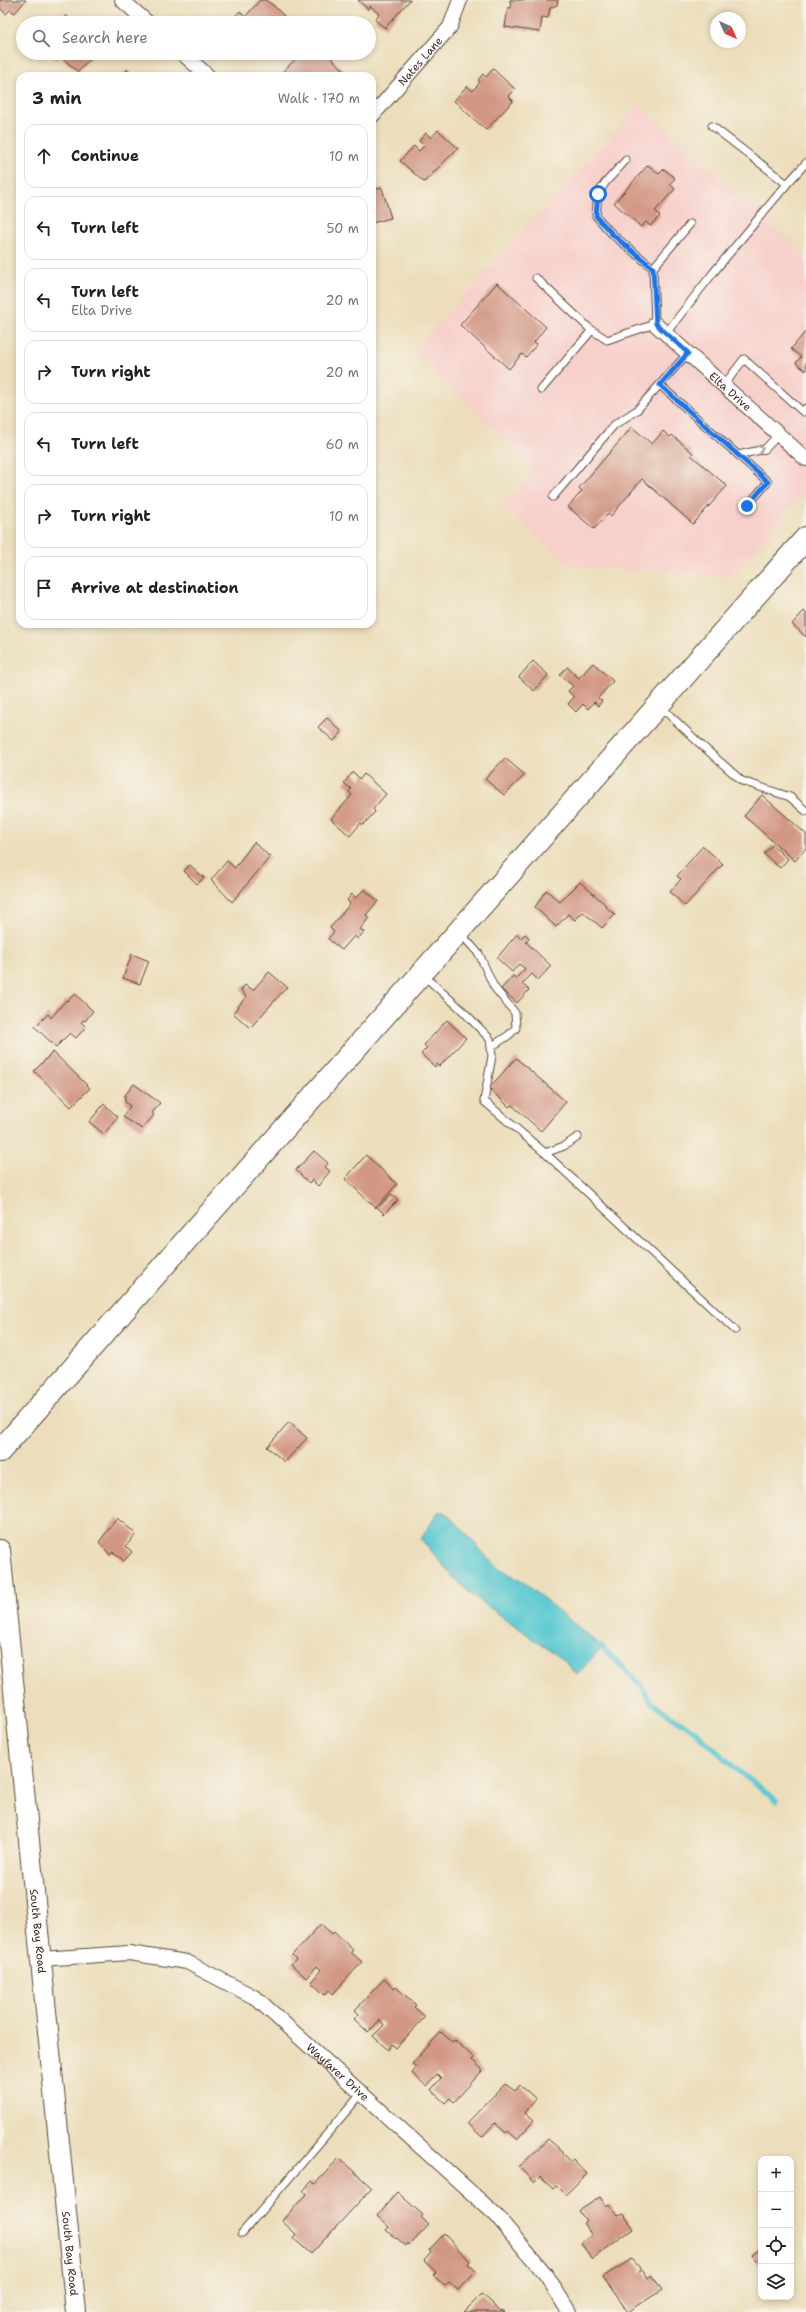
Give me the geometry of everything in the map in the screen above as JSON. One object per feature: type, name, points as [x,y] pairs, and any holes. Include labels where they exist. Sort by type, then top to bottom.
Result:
[{"type":"main road","points":[[0,1451],[806,538]]},
{"type":"street","points":[[122,0],[140,16]]},
{"type":"street","name":"Nates Lane","points":[[376,111],[450,27],[460,0]]},
{"type":"street","points":[[190,60],[203,72]]},
{"type":"street","name":"Elta Drive","points":[[661,329],[806,459]]},
{"type":"street","name":"South Bay Road","points":[[0,1550],[76,2312]]},
{"type":"street","name":"Wayfarer Drive","points":[[41,1960],[129,1953],[187,1962],[256,1998],[496,2215],[547,2276],[569,2312]]},
{"type":"lane","points":[[712,126],[787,184]]},
{"type":"lane","points":[[626,160],[605,183],[598,194],[596,216],[613,235],[653,268],[661,329]]},
{"type":"lane","points":[[536,278],[592,330],[607,340],[661,329],[713,273],[806,162]]},
{"type":"lane","points":[[653,268],[690,224]]},
{"type":"lane","points":[[541,390],[592,330]]},
{"type":"lane","points":[[553,497],[614,425],[637,410],[688,353]]},
{"type":"lane","points":[[724,385],[744,359],[803,412],[806,408]]},
{"type":"lane","points":[[660,385],[768,482],[747,506]]},
{"type":"lane","points":[[738,455],[765,449],[779,434]]},
{"type":"lane","points":[[659,705],[698,743],[742,781],[790,797],[806,811]]},
{"type":"lane","points":[[458,932],[479,954],[494,987],[515,1013],[516,1028],[509,1035],[491,1047]]},
{"type":"lane","points":[[422,973],[462,1010],[490,1039],[492,1056],[484,1101],[546,1153],[735,1330]]},
{"type":"lane","points":[[546,1153],[564,1146],[578,1137]]},
{"type":"lane","points":[[242,2233],[362,2093]]},
{"type":"shaded area","points":[[640,104],[806,256],[806,491],[731,577],[569,566],[503,506],[533,467],[413,351]]},
{"type":"water","points":[[438,1512],[444,1512],[451,1517],[496,1567],[526,1584],[602,1647],[577,1675],[565,1661],[472,1595],[456,1580],[421,1539]]},
{"type":"building","points":[[0,0],[26,0],[15,13],[10,10],[6,14],[0,8]]},
{"type":"building","points":[[260,0],[265,0],[273,5],[284,16],[246,16]]},
{"type":"building","points":[[358,0],[410,0],[385,28],[376,21],[379,14],[370,6],[368,9]]},
{"type":"building","points":[[510,0],[558,0],[557,5],[550,8],[548,18],[542,17],[540,32],[505,27],[508,8],[511,8]]},
{"type":"building","points":[[240,11],[244,16],[235,16]]},
{"type":"building","points":[[64,60],[89,60],[78,72]]},
{"type":"building","points":[[294,60],[333,60],[345,71],[344,72],[283,72]]},
{"type":"building","points":[[493,69],[515,89],[508,96],[513,101],[486,130],[454,101],[467,86],[473,91],[480,82],[478,80],[483,74],[486,77]]},
{"type":"building","points":[[438,130],[458,148],[424,182],[400,161],[414,146],[419,151],[424,146],[419,141],[426,133],[431,138]]},
{"type":"building","points":[[648,165],[659,174],[664,169],[675,178],[670,184],[675,189],[655,211],[660,216],[650,226],[646,222],[641,227],[614,203]]},
{"type":"building","points":[[382,188],[391,218],[376,222],[376,189]]},
{"type":"building","points":[[497,283],[546,327],[534,342],[537,344],[526,357],[522,354],[509,369],[460,325]]},
{"type":"building","points":[[806,331],[806,371],[796,363],[801,357],[791,349]]},
{"type":"building","points":[[632,427],[652,444],[663,431],[670,437],[672,435],[693,453],[691,455],[727,486],[693,524],[642,479],[611,516],[608,514],[594,529],[568,507],[582,491],[579,488]]},
{"type":"building","points":[[804,611],[806,613],[806,637],[792,624]]},
{"type":"building","points":[[533,661],[548,675],[534,691],[519,677]]},
{"type":"building","points":[[593,663],[613,681],[598,698],[602,701],[598,706],[594,702],[588,709],[583,704],[576,712],[568,704],[574,697],[568,691],[573,686],[560,675],[567,667],[579,678]]},
{"type":"building","points":[[327,718],[342,732],[334,741],[318,727]]},
{"type":"building","points":[[505,758],[525,775],[504,795],[485,779]]},
{"type":"building","points":[[353,772],[360,779],[364,774],[386,794],[373,809],[375,812],[363,825],[361,823],[350,836],[331,819],[352,795],[349,792],[351,789],[344,783]]},
{"type":"building","points":[[762,795],[806,834],[806,848],[795,861],[744,816]]},
{"type":"building","points":[[254,842],[270,857],[232,902],[211,880],[227,861],[235,868]]},
{"type":"building","points":[[772,845],[788,859],[780,868],[764,854]]},
{"type":"building","points":[[703,846],[723,864],[685,906],[670,892],[681,879],[677,876]]},
{"type":"building","points":[[190,865],[204,878],[197,884],[184,871]]},
{"type":"building","points":[[580,882],[615,915],[602,928],[583,912],[575,920],[568,914],[556,927],[535,907],[546,890],[560,902]]},
{"type":"building","points":[[364,889],[378,901],[366,915],[369,918],[360,929],[364,932],[358,939],[354,936],[342,950],[328,939],[334,932],[330,928],[350,904],[347,900],[352,894],[356,898]]},
{"type":"building","points":[[517,934],[521,938],[525,934],[529,938],[526,942],[551,966],[538,980],[532,974],[522,984],[529,990],[517,1003],[501,989],[513,976],[516,978],[525,969],[519,964],[512,972],[497,958]]},
{"type":"building","points":[[132,954],[149,961],[140,984],[123,978]]},
{"type":"building","points":[[269,972],[287,987],[250,1028],[233,1013],[246,997],[241,990],[245,985],[253,990]]},
{"type":"building","points":[[75,994],[93,1011],[85,1021],[83,1020],[81,1022],[86,1027],[76,1038],[70,1033],[56,1047],[35,1027],[48,1014],[51,1018],[66,1000],[67,1001]]},
{"type":"building","points":[[447,1020],[466,1038],[439,1067],[437,1064],[435,1067],[421,1054],[427,1048],[424,1045]]},
{"type":"building","points":[[53,1052],[90,1088],[71,1107],[34,1071]]},
{"type":"building","points":[[516,1058],[566,1102],[541,1131],[512,1105],[509,1107],[489,1088]]},
{"type":"building","points":[[134,1084],[160,1103],[152,1113],[154,1115],[142,1129],[123,1117],[130,1106],[125,1102],[125,1095]]},
{"type":"building","points":[[104,1104],[118,1117],[104,1134],[89,1122]]},
{"type":"building","points":[[314,1151],[328,1163],[325,1167],[330,1171],[318,1186],[312,1180],[309,1183],[296,1170]]},
{"type":"building","points":[[366,1155],[397,1184],[376,1208],[345,1179]]},
{"type":"building","points":[[391,1194],[398,1200],[384,1214],[378,1208]]},
{"type":"building","points":[[289,1422],[307,1438],[285,1462],[267,1447]]},
{"type":"building","points":[[117,1518],[136,1534],[126,1546],[132,1552],[124,1561],[113,1552],[110,1555],[99,1542]]},
{"type":"building","points":[[321,1924],[332,1934],[334,1932],[353,1950],[351,1952],[362,1962],[333,1994],[329,1990],[325,1995],[311,1982],[321,1970],[317,1966],[306,1978],[291,1964],[296,1959],[292,1955]]},
{"type":"building","points":[[384,1979],[394,1989],[396,1987],[416,2005],[414,2007],[425,2017],[396,2048],[392,2044],[388,2050],[373,2036],[384,2025],[380,2020],[368,2032],[354,2019],[359,2014],[355,2010]]},
{"type":"building","points":[[441,2032],[452,2042],[455,2040],[474,2058],[472,2060],[483,2070],[454,2102],[450,2098],[445,2103],[431,2090],[441,2078],[437,2074],[426,2086],[412,2073],[417,2067],[412,2064]]},
{"type":"building","points":[[505,2084],[515,2091],[520,2085],[536,2099],[525,2113],[534,2121],[517,2139],[508,2131],[506,2133],[495,2123],[482,2137],[467,2123]]},
{"type":"building","points":[[548,2139],[562,2151],[570,2162],[573,2159],[587,2174],[565,2195],[556,2186],[553,2189],[540,2177],[534,2183],[519,2167]]},
{"type":"building","points":[[339,2158],[372,2188],[311,2254],[293,2238],[296,2234],[282,2221],[306,2194],[303,2191],[312,2181],[315,2184]]},
{"type":"building","points":[[397,2192],[423,2215],[421,2217],[429,2225],[410,2245],[408,2243],[406,2246],[386,2230],[389,2227],[377,2216]]},
{"type":"building","points":[[600,2197],[606,2206],[609,2204],[618,2216],[624,2214],[633,2229],[592,2259],[581,2243],[592,2235],[583,2223],[586,2221],[579,2211]]},
{"type":"building","points":[[444,2234],[470,2261],[468,2264],[476,2271],[458,2290],[449,2282],[445,2286],[433,2275],[436,2272],[424,2261],[431,2253],[429,2250]]},
{"type":"building","points":[[758,2249],[758,2263],[751,2254]]},
{"type":"building","points":[[632,2259],[640,2268],[639,2272],[643,2270],[648,2278],[652,2275],[662,2290],[628,2312],[603,2277]]},
{"type":"building","points":[[482,2294],[501,2311],[502,2310],[505,2312],[464,2312]]},
{"type":"waterway","points":[[602,1647],[640,1684],[652,1703],[696,1732],[736,1769],[777,1801]]},
{"type":"route","points":[[598,194],[596,216],[613,235],[653,268],[656,324],[688,353],[660,385],[768,482],[747,506]]}]
